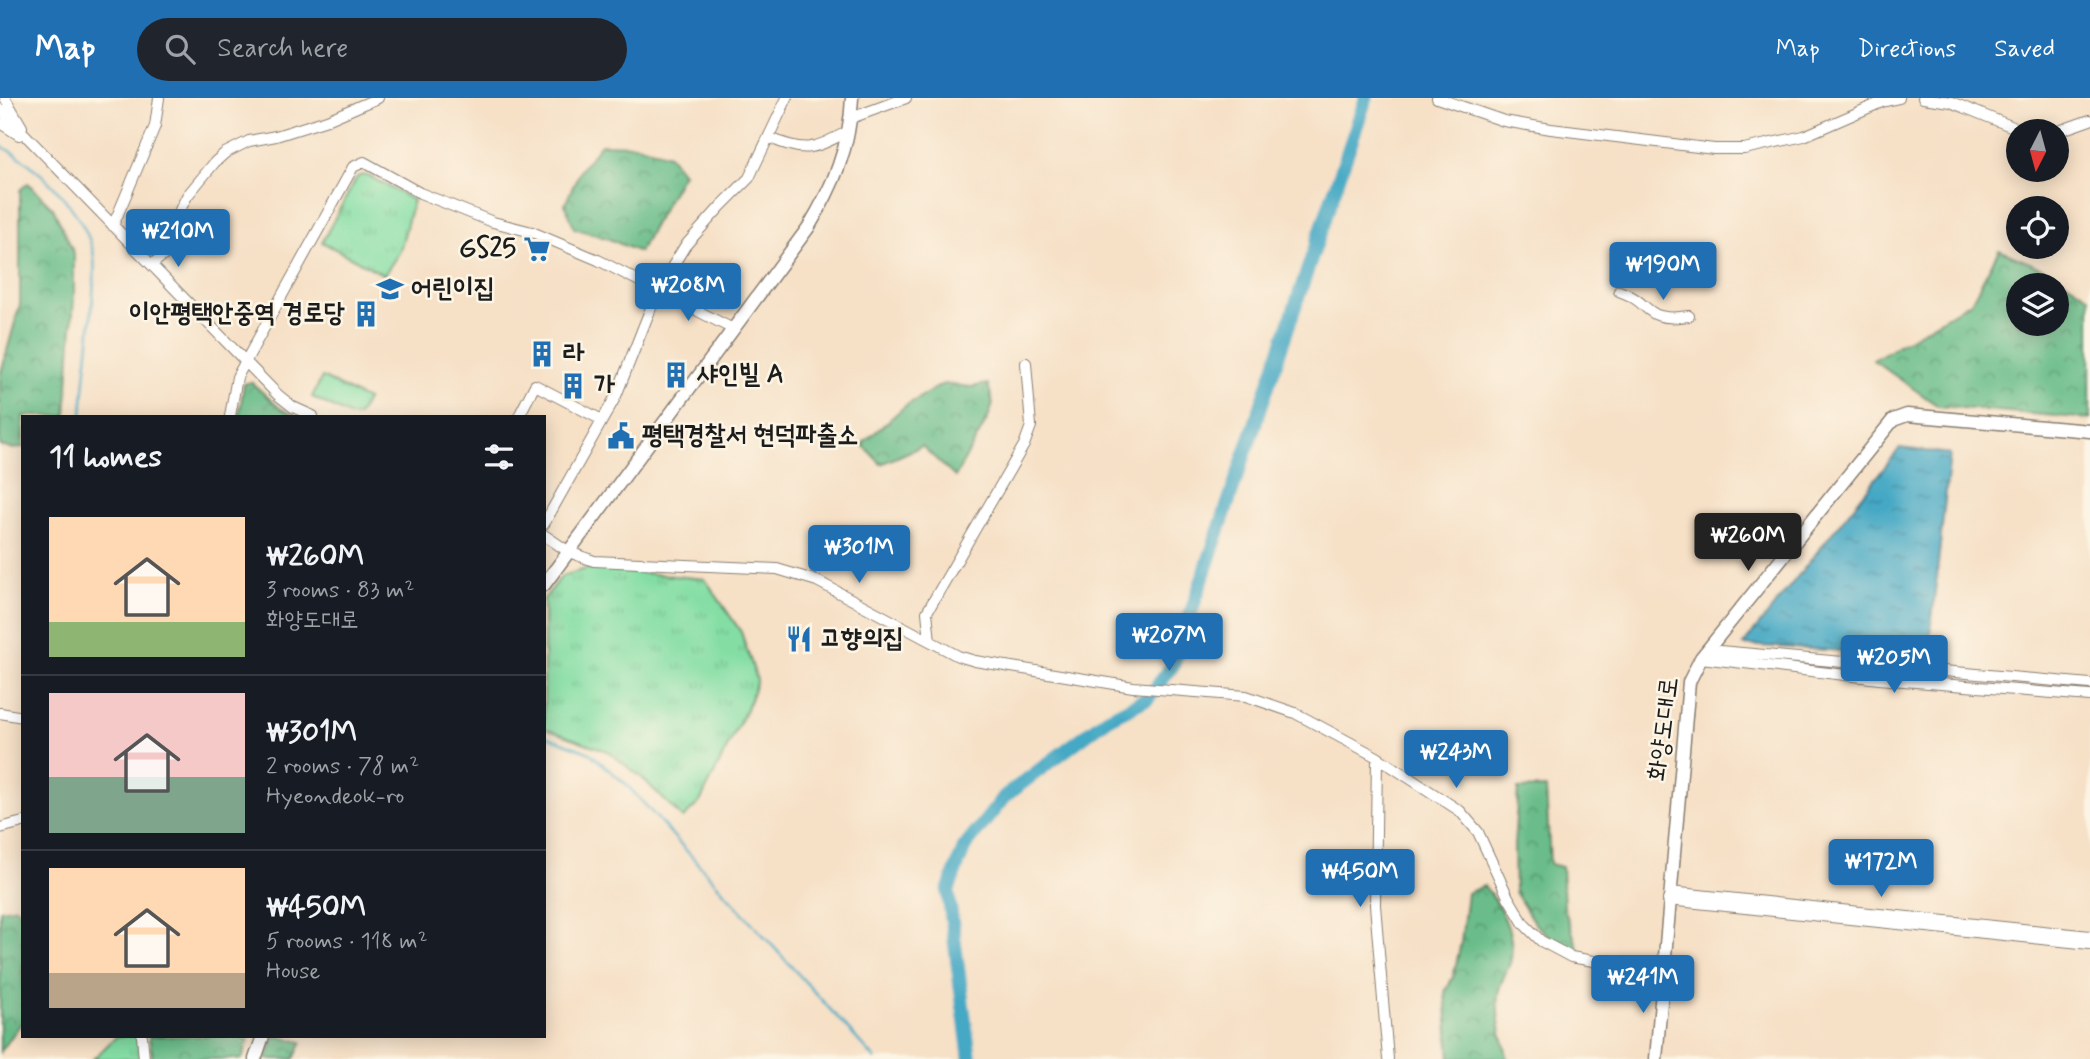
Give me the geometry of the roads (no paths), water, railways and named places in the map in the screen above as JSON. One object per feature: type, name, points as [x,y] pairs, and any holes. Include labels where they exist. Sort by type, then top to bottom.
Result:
[{"type":"main road","points":[[546,582],[808,228],[828,195],[842,158],[850,124],[852,98]]},
{"type":"main road","name":"화양도대로","points":[[1656,1059],[1667,974],[1689,682],[1707,654],[1893,419],[1907,415],[2090,431]]},
{"type":"main road","name":"화양도대로","points":[[1707,654],[1899,420],[2090,437]]},
{"type":"main road","name":"화양도대로","points":[[1665,1059],[1667,974]]},
{"type":"main road","points":[[255,1059],[263,1038]]},
{"type":"street","points":[[5,98],[29,140]]},
{"type":"street","points":[[113,226],[155,126],[159,98]]},
{"type":"street","points":[[152,264],[167,253],[176,237],[180,210],[187,196],[225,153],[249,141],[276,136],[327,120],[378,98]]},
{"type":"street","points":[[546,520],[616,396],[658,290],[685,246],[749,178],[787,98]]},
{"type":"street","points":[[769,138],[802,149],[815,146],[850,124],[906,98]]},
{"type":"street","points":[[1437,98],[1516,123],[1714,149],[1744,149],[1804,136],[1882,102],[1899,98]]},
{"type":"street","points":[[1923,98],[1951,102],[2006,124]]},
{"type":"street","points":[[0,109],[278,395],[293,407],[311,415]]},
{"type":"street","points":[[2069,127],[2090,120]]},
{"type":"street","points":[[0,123],[29,140]]},
{"type":"street","points":[[230,415],[237,377],[358,163],[364,162],[432,198],[493,222],[532,232],[598,260],[733,329]]},
{"type":"street","points":[[1619,291],[1634,296],[1647,311],[1663,318],[1689,316]]},
{"type":"street","points":[[930,641],[927,612],[1024,445],[1031,426],[1026,363]]},
{"type":"street","points":[[520,415],[535,385],[602,420]]},
{"type":"street","points":[[546,536],[569,552],[612,564],[777,569],[817,581],[958,656],[984,663],[1144,687],[1225,693],[1260,700],[1296,713],[1377,757],[1460,811],[1478,832],[1508,897],[1524,924],[1541,942],[1571,957],[1667,974]]},
{"type":"street","points":[[1707,654],[2090,684]]},
{"type":"street","points":[[1707,654],[1879,679],[2090,696]]},
{"type":"street","points":[[0,713],[21,717]]},
{"type":"street","points":[[1377,757],[1375,905],[1388,1059]]},
{"type":"street","points":[[0,828],[21,823]]},
{"type":"street","points":[[1673,896],[2090,936]]},
{"type":"street","points":[[1673,896],[2090,944]]},
{"type":"street","points":[[142,1038],[144,1059]]},
{"type":"water","points":[[1900,448],[1950,454],[1928,656],[1743,645]]},
{"type":"waterway","points":[[970,1059],[948,891],[964,848],[1005,796],[1107,719],[1148,698],[1173,665],[1366,98]]},
{"type":"waterway","points":[[0,145],[29,164],[57,190],[79,220],[93,251],[91,325],[82,415]]},
{"type":"waterway","points":[[546,736],[590,753],[627,785],[875,1059]]},
{"type":"place","name":"GS25","points":[[537,249]]},
{"type":"place","name":"어린이집","points":[[390,289]]},
{"type":"place","name":"이안평택안중역 경로당","points":[[366,314]]},
{"type":"place","name":"라","points":[[542,354]]},
{"type":"place","name":"샤인빌 A","points":[[676,375]]},
{"type":"place","name":"가","points":[[573,386]]},
{"type":"place","name":"평택경찰서 현덕파출소","points":[[621,436]]},
{"type":"place","name":"고향의집","points":[[799,639]]}]
